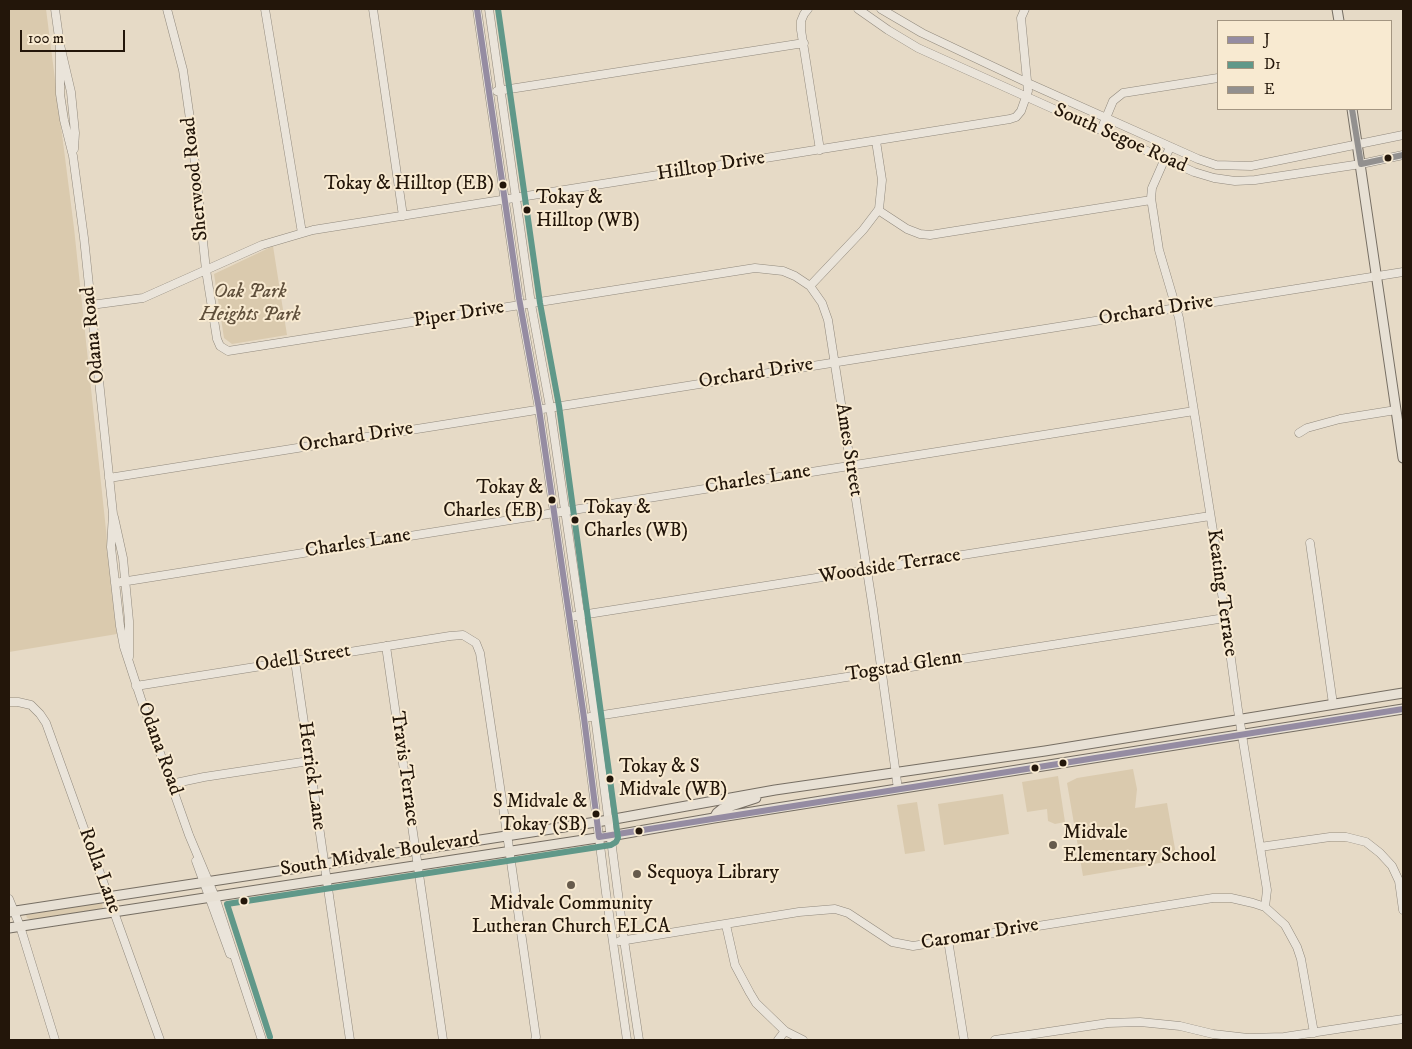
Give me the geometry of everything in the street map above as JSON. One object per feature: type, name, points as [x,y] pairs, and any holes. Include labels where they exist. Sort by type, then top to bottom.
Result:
[{"type":"main road","points":[[1352,110],[1403,458]]},
{"type":"main road","name":"South Midvale Boulevard","points":[[11,911],[609,820],[775,790],[896,774],[1403,693]]},
{"type":"main road","name":"South Midvale Boulevard","points":[[9,928],[610,836],[1403,710]]},
{"type":"main road","points":[[714,818],[722,810],[775,790]]},
{"type":"street","name":"Odana Road","points":[[55,9],[70,92],[75,133],[73,156],[113,514],[111,547],[120,626],[136,686],[212,897],[225,944],[236,967],[262,1040]]},
{"type":"street","name":"Sherwood Road","points":[[167,9],[183,70],[191,126],[206,270],[217,339],[223,349]]},
{"type":"street","points":[[265,9],[302,233]]},
{"type":"street","points":[[373,9],[403,216]]},
{"type":"street","points":[[477,9],[504,200],[520,305],[539,409],[584,718],[627,1040]]},
{"type":"street","points":[[489,9],[595,716],[639,1040]]},
{"type":"street","points":[[808,9],[801,21],[820,150]]},
{"type":"street","name":"South Segoe Road","points":[[858,9],[918,48],[1107,118],[1170,147],[1216,165],[1232,167],[1251,166],[1403,136]]},
{"type":"street","name":"South Segoe Road","points":[[882,9],[922,33],[1101,130],[1194,172],[1214,178],[1235,181],[1255,180],[1361,164],[1403,155]]},
{"type":"street","points":[[1025,9],[1021,18],[1028,90]]},
{"type":"street","points":[[489,92],[804,43]]},
{"type":"street","points":[[1101,130],[1114,101],[1123,93],[1217,78]]},
{"type":"street","name":"Hilltop Drive","points":[[90,305],[143,298],[262,245],[302,233],[1010,119],[1016,117],[1021,111],[1028,90]]},
{"type":"street","points":[[810,286],[863,230],[878,210],[882,180],[876,141]]},
{"type":"street","name":"Keating Terrace","points":[[1170,147],[1152,188],[1151,200],[1159,250],[1176,308],[1194,411],[1260,848],[1266,890],[1265,907]]},
{"type":"street","points":[[878,210],[907,229],[920,234],[930,235],[1151,200]]},
{"type":"street","name":"Piper Drive","points":[[223,349],[234,351],[755,268],[783,271],[810,286]]},
{"type":"street","name":"Orchard Drive","points":[[109,478],[834,361],[1403,272]]},
{"type":"street","name":"Ames Street","points":[[810,286],[827,314],[882,671],[898,789]]},
{"type":"street","points":[[1299,433],[1306,428],[1340,419],[1396,410]]},
{"type":"street","name":"Charles Lane","points":[[115,582],[1194,411]]},
{"type":"street","name":"Odana Road","points":[[113,514],[120,538],[125,581],[129,621],[129,661]]},
{"type":"street","name":"Woodside Terrace","points":[[569,617],[1210,516]]},
{"type":"street","points":[[1310,544],[1333,704]]},
{"type":"street","name":"Togstad Glenn","points":[[584,718],[1225,618]]},
{"type":"street","name":"Odell Street","points":[[136,686],[450,636],[462,635],[470,638],[476,643],[480,653],[508,835]]},
{"type":"street","name":"Travis Terrace","points":[[386,646],[443,1040]]},
{"type":"street","name":"Herrick Lane","points":[[295,661],[350,1040]]},
{"type":"street","name":"Rolla Lane","points":[[9,702],[31,705],[46,723],[160,1040]]},
{"type":"street","points":[[172,784],[204,777],[309,761]]},
{"type":"street","points":[[508,835],[535,1039]]},
{"type":"street","points":[[1260,848],[1330,837],[1346,837],[1366,842],[1392,866],[1399,881],[1403,910]]},
{"type":"street","name":"Caromar Drive","points":[[613,941],[726,925],[799,912],[835,909],[848,913],[892,942],[914,946],[1213,898],[1231,898],[1253,902],[1265,907]]},
{"type":"street","points":[[9,899],[11,911],[20,926],[55,1040]]},
{"type":"street","points":[[1265,907],[1285,925],[1297,948],[1301,959],[1314,1033]]},
{"type":"street","points":[[726,925],[730,949],[741,979],[756,1003],[785,1031],[803,1040]]},
{"type":"street","points":[[948,940],[964,1040]]},
{"type":"street","points":[[995,1040],[1114,1023],[1140,1022],[1180,1026],[1213,1034],[1248,1038],[1284,1037],[1403,1019]]},
{"type":"street","points":[[778,1040],[785,1031]]},
{"type":"green space","points":[[9,9],[46,9],[74,228],[117,634],[9,652]]},
{"type":"green space","name":"Oak Park Heights Park","points":[[273,246],[287,335],[232,344],[224,338],[214,274]]},
{"type":"green space","points":[[1133,769],[1137,789],[1135,808],[1167,803],[1177,860],[1083,876],[1067,783],[1077,778]]},
{"type":"green space","points":[[1058,776],[1065,822],[1055,824],[1048,821],[1047,809],[1027,812],[1022,782]]},
{"type":"green space","points":[[1003,794],[1009,834],[944,845],[938,804]]},
{"type":"green space","points":[[917,802],[925,851],[905,854],[897,805]]},
{"type":"green space","points":[[102,903],[103,908],[33,920],[27,918],[26,915]]},
{"type":"transit line","name":"J","points":[[477,9],[519,298],[539,409],[584,718],[599,837],[1403,709]]},
{"type":"transit line","name":"D1","points":[[270,1037],[227,904],[611,845],[618,838],[559,406],[540,303],[498,9]]},
{"type":"transit line","name":"E","points":[[1352,110],[1361,164],[1403,155]]},
{"type":"place","name":"Tokay & Hilltop (EB)","points":[[503,185]]},
{"type":"place","name":"Tokay & Hilltop (WB)","points":[[527,210]]},
{"type":"place","name":"Tokay & Charles (EB)","points":[[552,500]]},
{"type":"place","name":"Tokay & Charles (WB)","points":[[575,520]]},
{"type":"place","name":"Tokay & S Midvale (WB)","points":[[610,779]]},
{"type":"place","name":"S Midvale & Tokay (SB)","points":[[596,814]]},
{"type":"place","name":"Midvale Elementary School","points":[[1053,845]]},
{"type":"place","name":"Sequoya Library","points":[[637,874]]},
{"type":"place","name":"Midvale Community Lutheran Church ELCA","points":[[571,885]]}]
